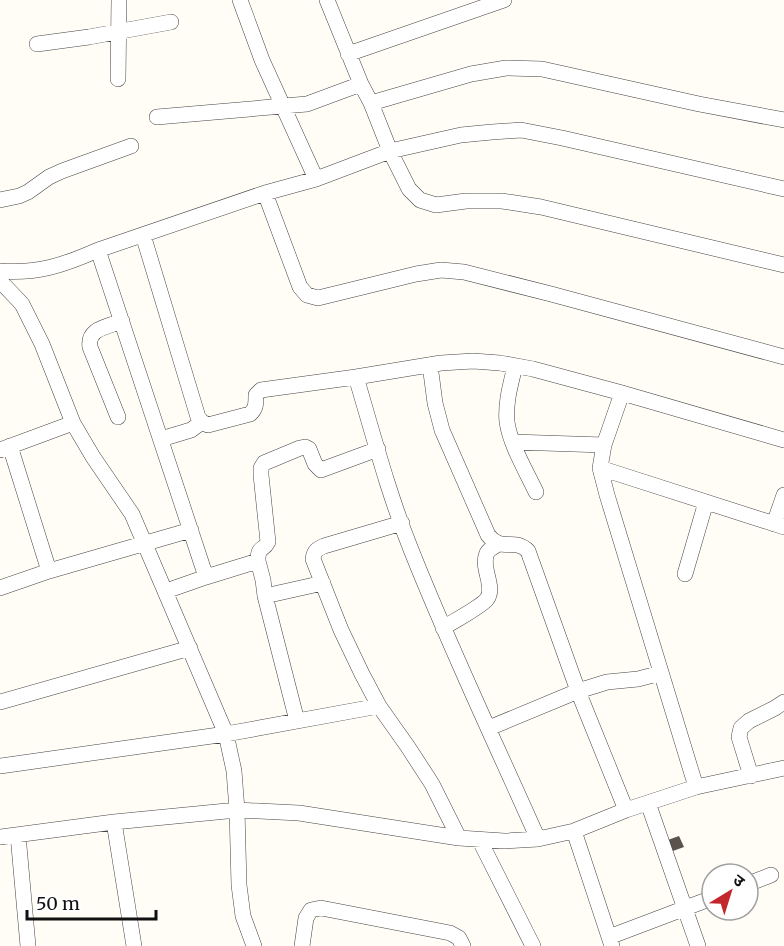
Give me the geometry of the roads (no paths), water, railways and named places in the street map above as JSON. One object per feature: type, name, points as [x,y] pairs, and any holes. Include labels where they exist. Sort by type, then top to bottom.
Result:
[{"type":"street","points":[[118,79],[119,0]]},
{"type":"street","points":[[240,0],[262,60],[316,178]]},
{"type":"street","points":[[327,0],[390,152],[409,189],[420,200],[436,205],[466,201],[502,201],[541,207],[784,265]]},
{"type":"street","points":[[348,54],[504,0]]},
{"type":"street","points":[[37,44],[171,22]]},
{"type":"street","points":[[371,103],[471,74],[507,68],[542,69],[699,104],[784,120]]},
{"type":"street","points":[[157,117],[307,104],[361,84]]},
{"type":"street","points":[[0,271],[44,270],[264,193],[316,178],[390,152],[460,135],[521,130],[784,189]]},
{"type":"street","points":[[0,200],[19,196],[62,171],[131,146]]},
{"type":"street","points":[[264,193],[300,287],[308,295],[318,298],[441,270],[464,272],[784,357]]},
{"type":"street","points":[[143,236],[198,417],[202,422],[208,424],[250,414],[254,410],[256,396],[261,390],[430,365],[473,361],[515,366],[622,393],[784,440]]},
{"type":"street","points":[[99,250],[206,577]]},
{"type":"street","points":[[0,280],[22,304],[42,344],[73,423],[132,514],[226,734],[234,771],[240,895],[243,916],[254,946]]},
{"type":"street","points":[[118,417],[89,340],[96,331],[122,321]]},
{"type":"street","points":[[430,365],[435,403],[442,430],[492,540],[498,544],[517,544],[528,551],[578,691],[626,810]]},
{"type":"street","points":[[515,366],[508,400],[507,422],[513,442],[536,492]]},
{"type":"street","points":[[356,377],[409,544],[443,628],[538,839]]},
{"type":"street","points":[[622,393],[603,445],[600,468],[606,495],[696,788]]},
{"type":"street","points":[[161,439],[191,430],[202,422]]},
{"type":"street","points":[[49,571],[5,448],[73,423]]},
{"type":"street","points":[[513,442],[603,445]]},
{"type":"street","points":[[297,721],[258,561],[258,552],[268,542],[261,468],[264,463],[305,447],[309,449],[315,464],[321,470],[378,449]]},
{"type":"street","points":[[600,468],[779,526],[784,495]]},
{"type":"street","points":[[685,574],[706,502]]},
{"type":"street","points":[[402,523],[318,548],[313,559],[341,630],[362,674],[379,706],[432,784],[459,837]]},
{"type":"street","points":[[0,588],[49,571],[191,530]]},
{"type":"street","points":[[443,628],[488,598],[486,554],[498,544]]},
{"type":"street","points":[[166,591],[258,561]]},
{"type":"street","points":[[265,596],[323,583]]},
{"type":"street","points":[[0,702],[190,648]]},
{"type":"street","points":[[489,728],[578,691],[607,682],[638,679],[661,673]]},
{"type":"street","points":[[751,776],[739,737],[741,728],[749,721],[784,702]]},
{"type":"street","points":[[0,766],[226,734],[379,706]]},
{"type":"street","points":[[0,837],[114,822],[237,810],[300,813],[479,839],[504,841],[538,839],[574,831],[626,810],[696,788],[784,768]]},
{"type":"street","points":[[648,803],[698,946]]},
{"type":"street","points":[[114,822],[134,946]]},
{"type":"street","points":[[574,831],[611,941],[700,902]]},
{"type":"street","points":[[18,835],[28,946]]},
{"type":"street","points":[[479,839],[533,946]]},
{"type":"street","points":[[760,879],[771,875]]},
{"type":"street","points":[[302,946],[306,918],[311,910],[321,908],[450,933],[459,938],[463,946]]}]
